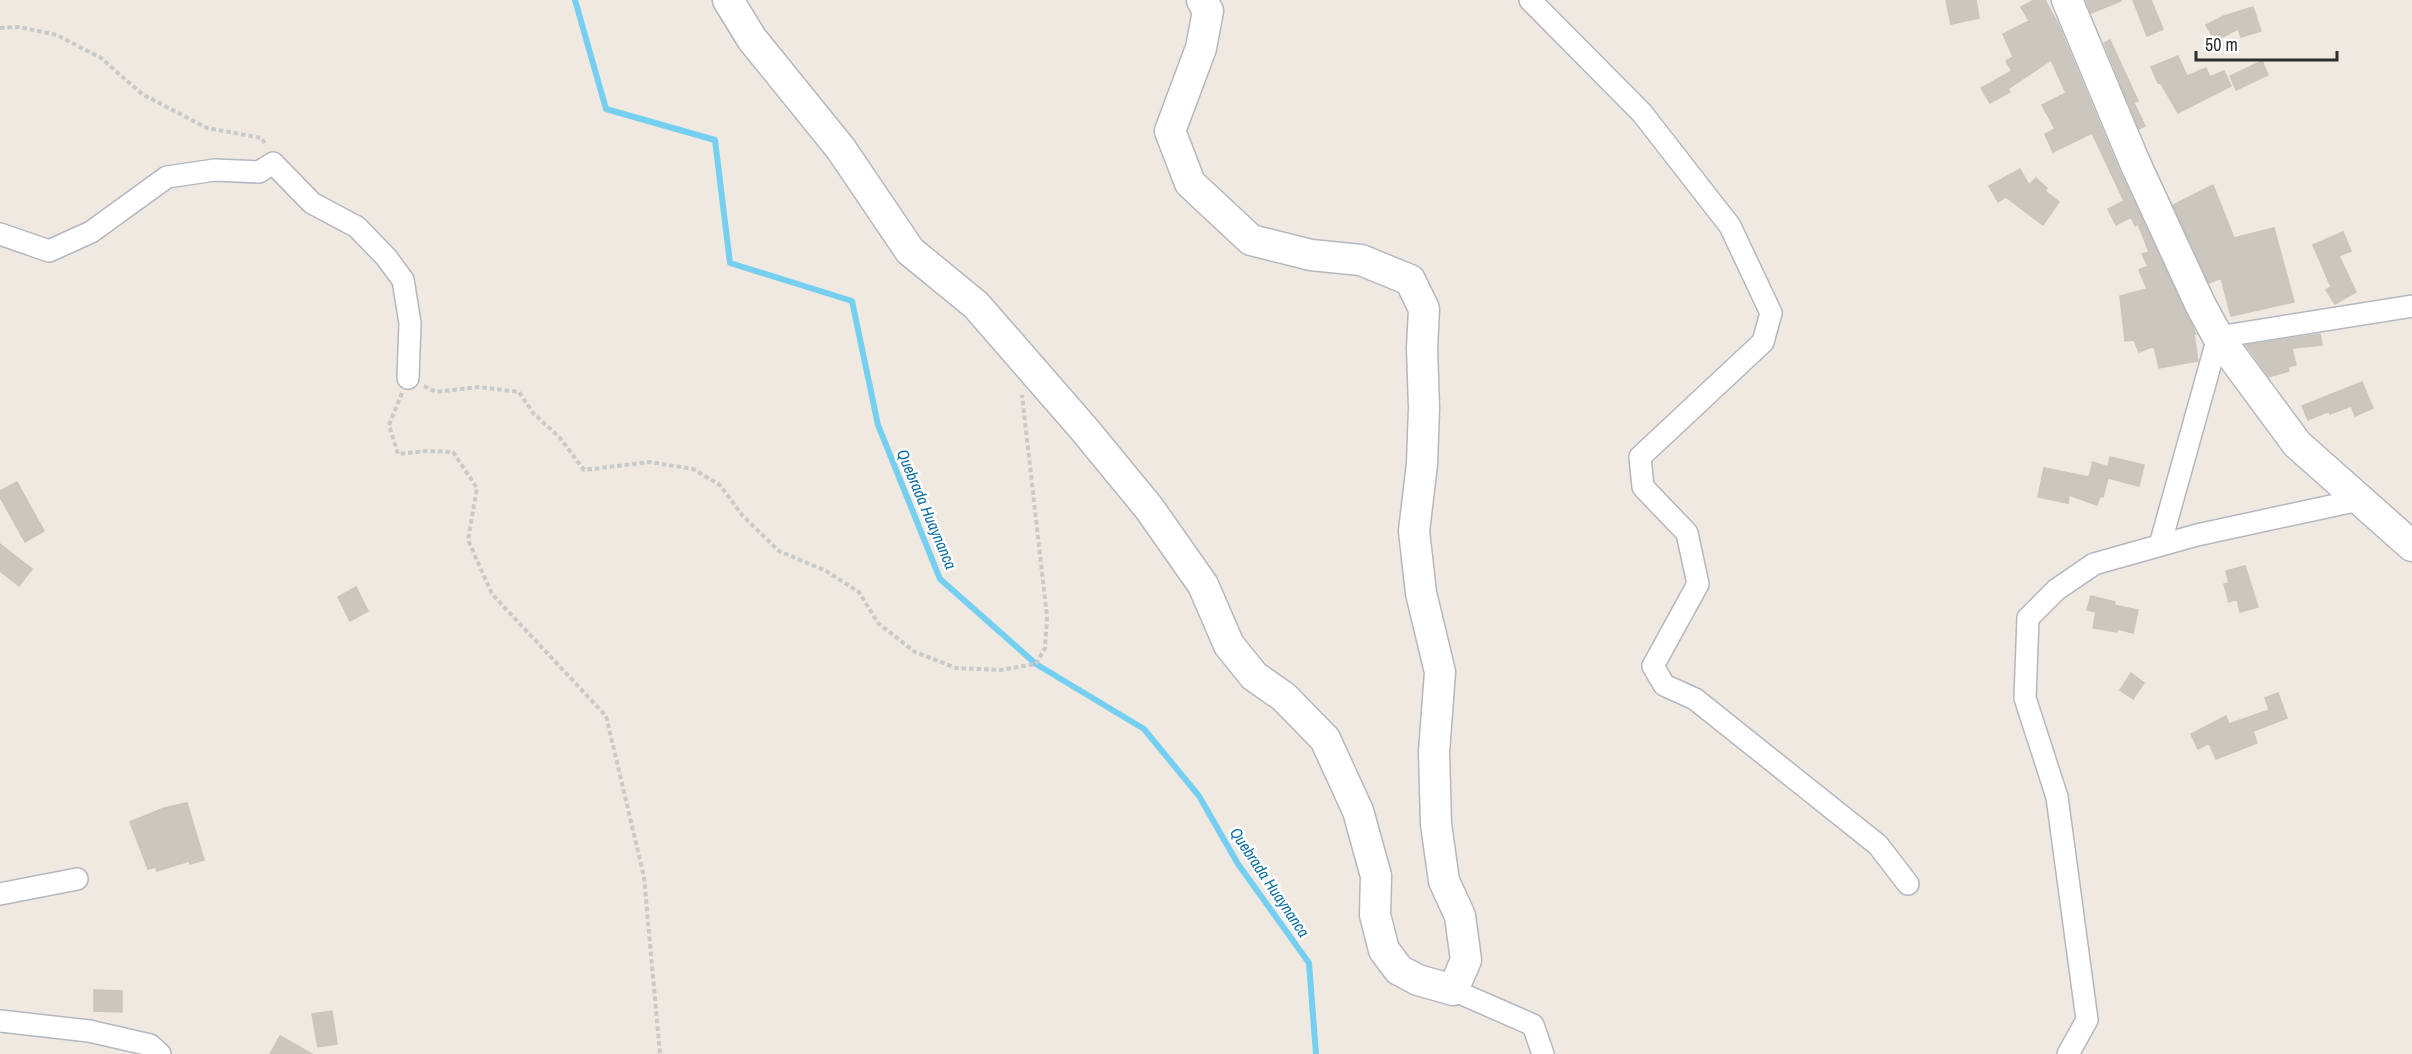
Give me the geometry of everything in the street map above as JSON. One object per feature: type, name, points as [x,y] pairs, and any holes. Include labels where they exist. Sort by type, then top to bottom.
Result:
[{"type":"street","points":[[728,0],[752,39],[841,149],[910,251],[976,305],[1084,429],[1149,508],[1203,585],[1230,645],[1254,676],[1284,697],[1325,739],[1361,822],[1376,876],[1376,915],[1384,950],[1399,970],[1418,981],[1453,990],[1533,1025],[1543,1054]]},
{"type":"street","points":[[1202,0],[1208,11],[1201,48],[1170,131],[1190,183],[1251,240],[1311,255],[1361,260],[1410,279],[1424,309],[1422,464],[1414,531],[1421,592],[1440,672],[1434,752],[1436,824],[1444,881],[1460,916],[1466,960],[1453,990]]},
{"type":"street","points":[[1530,0],[1642,113],[1730,226],[1771,314],[1763,342],[1640,457],[1643,487],[1687,532],[1698,584],[1653,666],[1664,685],[1695,699],[1878,845],[1908,884]]},
{"type":"street","points":[[2067,0],[2135,163],[2201,306],[2218,337],[2298,444],[2412,546]]},
{"type":"street","points":[[0,234],[49,250],[91,232],[167,177],[215,170],[259,172],[273,163],[312,203],[357,227],[387,257],[403,280],[410,323],[408,378]]},
{"type":"street","points":[[2218,337],[2412,306]]},
{"type":"street","points":[[2160,545],[2218,337]]},
{"type":"street","points":[[2068,1054],[2087,1020],[2057,797],[2025,698],[2028,618],[2055,590],[2094,564],[2160,545],[2358,500]]},
{"type":"street","points":[[0,894],[77,879]]},
{"type":"street","points":[[0,1021],[88,1031],[150,1045],[160,1054]]},
{"type":"path","points":[[0,28],[19,27],[57,35],[101,58],[142,94],[207,128],[262,138],[273,163]]},
{"type":"path","points":[[660,1054],[644,877],[606,716],[492,594],[468,540],[477,488],[453,452],[427,451],[398,454],[389,424],[408,378],[436,392],[479,387],[519,392],[533,413],[560,438],[584,470],[650,462],[693,469],[720,485],[742,514],[779,551],[826,572],[859,592],[878,622],[915,652],[956,668],[1001,670],[1036,664],[1045,648],[1047,617],[1021,387]]},
{"type":"building","points":[[1946,0],[1976,0],[1979,18],[1951,24]]},
{"type":"building","points":[[2034,0],[2045,0],[2058,24],[2119,170],[2196,334],[2194,334],[2198,361],[2159,368],[2154,346],[2139,352],[2134,340],[2125,341],[2120,296],[2147,289],[2139,270],[2148,266],[2142,254],[2149,252],[2138,224],[2135,226],[2131,217],[2116,225],[2108,209],[2124,201],[2092,133],[2053,152],[2045,134],[2055,129],[2042,105],[2066,93],[2051,60],[2008,89],[2010,92],[1990,103],[1981,88],[2012,71],[2006,61],[2013,57],[2003,34],[2029,21],[2021,7]]},
{"type":"building","points":[[2086,0],[2121,0],[2121,1],[2091,13]]},
{"type":"building","points":[[2133,0],[2151,0],[2163,29],[2147,36]]},
{"type":"building","points":[[2253,7],[2261,31],[2241,37],[2238,29],[2215,41],[2206,25],[2224,16]]},
{"type":"building","points":[[2110,40],[2138,101],[2134,103],[2145,126],[2139,129],[2104,43]]},
{"type":"building","points":[[2178,56],[2187,76],[2206,68],[2210,77],[2224,71],[2231,86],[2178,113],[2160,82],[2158,83],[2151,67]]},
{"type":"building","points":[[2262,61],[2268,75],[2236,90],[2230,76]]},
{"type":"building","points":[[2020,169],[2029,185],[2036,178],[2047,188],[2045,191],[2059,202],[2043,225],[2006,197],[1998,202],[1989,186]]},
{"type":"building","points":[[2213,185],[2234,238],[2274,228],[2294,302],[2231,316],[2221,278],[2209,283],[2173,205]]},
{"type":"building","points":[[2343,232],[2351,251],[2339,256],[2356,292],[2335,304],[2326,290],[2331,287],[2313,245]]},
{"type":"building","points":[[2320,334],[2322,345],[2292,348],[2296,365],[2288,367],[2289,371],[2269,377],[2246,345]]},
{"type":"building","points":[[2362,382],[2373,408],[2355,416],[2351,406],[2330,414],[2329,411],[2308,420],[2302,406]]},
{"type":"building","points":[[2110,457],[2144,465],[2139,486],[2108,478],[2103,497],[2100,496],[2097,505],[2069,495],[2068,503],[2038,497],[2044,468],[2089,477],[2093,462],[2108,467]]},
{"type":"building","points":[[17,482],[44,531],[25,542],[0,497],[0,491]]},
{"type":"building","points":[[0,544],[32,569],[19,586],[0,571]]},
{"type":"building","points":[[2245,566],[2258,607],[2240,612],[2237,599],[2229,602],[2224,584],[2229,583],[2226,571]]},
{"type":"building","points":[[356,587],[368,611],[350,621],[338,597]]},
{"type":"building","points":[[2091,596],[2115,602],[2114,605],[2138,610],[2133,633],[2118,629],[2117,632],[2093,628],[2096,612],[2087,610]]},
{"type":"building","points":[[2131,673],[2144,683],[2133,699],[2120,690]]},
{"type":"building","points":[[2278,693],[2287,718],[2253,731],[2257,743],[2216,759],[2209,743],[2198,749],[2191,734],[2226,716],[2229,724],[2269,710],[2265,698]]},
{"type":"building","points":[[187,803],[204,860],[190,864],[189,861],[157,871],[156,867],[148,869],[130,822],[164,808]]},
{"type":"building","points":[[94,990],[122,991],[122,1012],[94,1011]]},
{"type":"building","points":[[332,1011],[337,1044],[318,1047],[312,1014]]},
{"type":"building","points":[[280,1036],[312,1054],[270,1054]]},
{"type":"waterway","name":"Quebrada Huaynanca","points":[[575,0],[606,109],[715,140],[730,263],[852,301],[878,425],[940,579],[1036,664],[1144,729],[1199,796],[1238,864],[1309,963],[1316,1054]]}]
